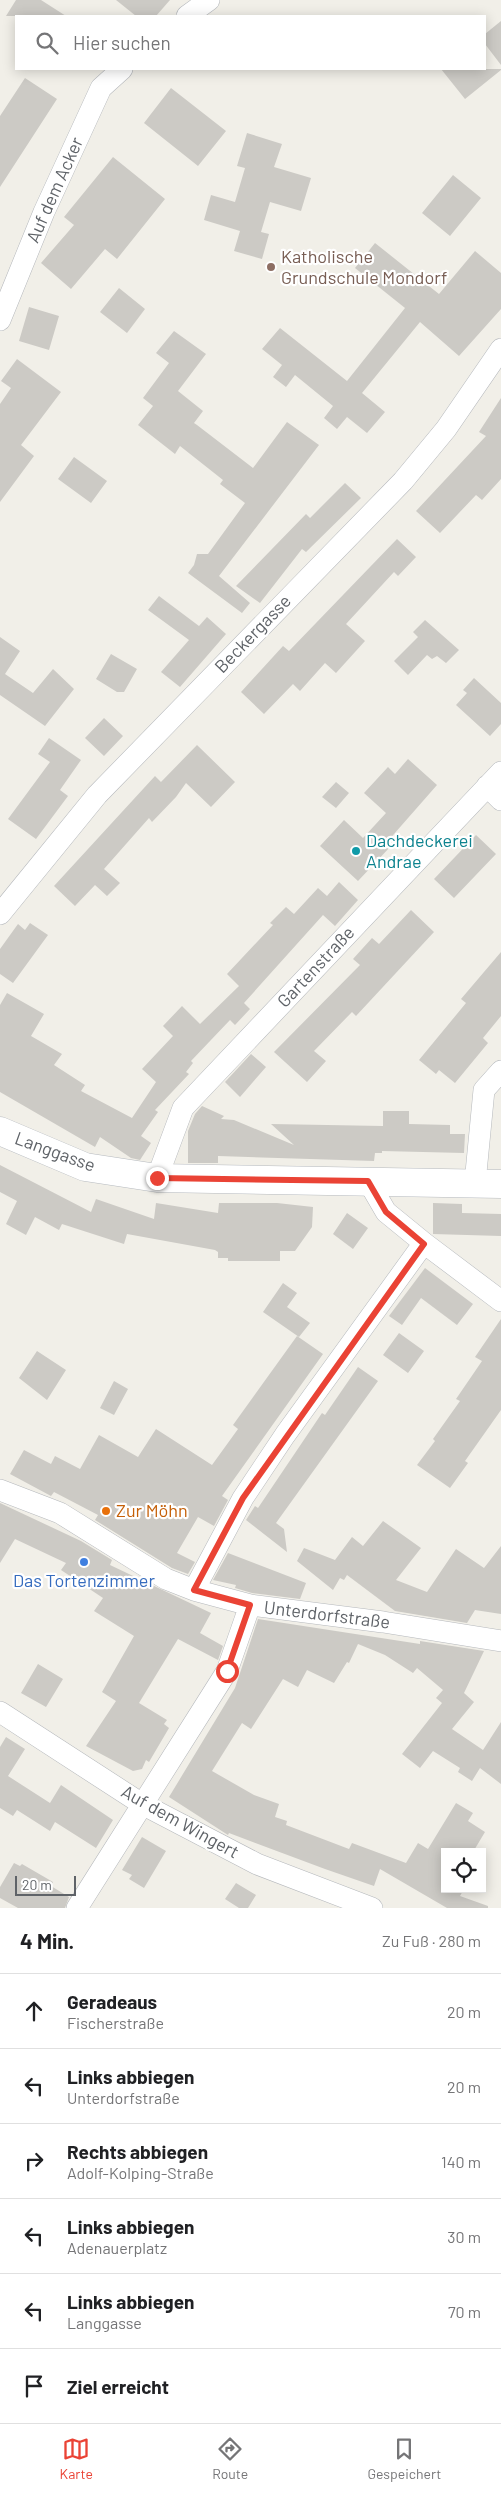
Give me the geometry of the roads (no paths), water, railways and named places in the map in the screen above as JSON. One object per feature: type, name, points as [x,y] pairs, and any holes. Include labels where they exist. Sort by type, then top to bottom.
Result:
[{"type":"street","name":"Auf dem Acker","points":[[0,320],[44,212],[101,88],[121,70]]},
{"type":"street","name":"Beckergasse","points":[[0,914],[97,795],[404,481],[446,429],[501,349]]},
{"type":"street","name":"Gartenstraße","points":[[157,1178],[182,1108],[496,786]]},
{"type":"street","points":[[488,1183],[484,1090],[501,1071]]},
{"type":"street","name":"Langgasse","points":[[0,1131],[84,1167],[157,1178],[488,1183]]},
{"type":"street","points":[[368,1181],[386,1212],[424,1244],[501,1301]]},
{"type":"street","points":[[194,1590],[243,1498],[291,1427],[424,1244]]},
{"type":"street","name":"Unterdorfstraße","points":[[0,1490],[60,1513],[110,1542],[141,1565],[166,1579],[194,1590],[250,1605],[383,1622],[501,1641]]},
{"type":"street","points":[[77,1908],[227,1671],[250,1605]]},
{"type":"street","name":"Auf dem Wingert","points":[[0,1712],[142,1804],[257,1864],[372,1908]]},
{"type":"place","name":"Katholische Grundschule Mondorf","points":[[271,267]]},
{"type":"place","name":"Dachdeckerei Andrae","points":[[356,851]]},
{"type":"place","name":"Zur Möhn","points":[[106,1511]]},
{"type":"place","name":"Das Tortenzimmer","points":[[84,1562]]}]
